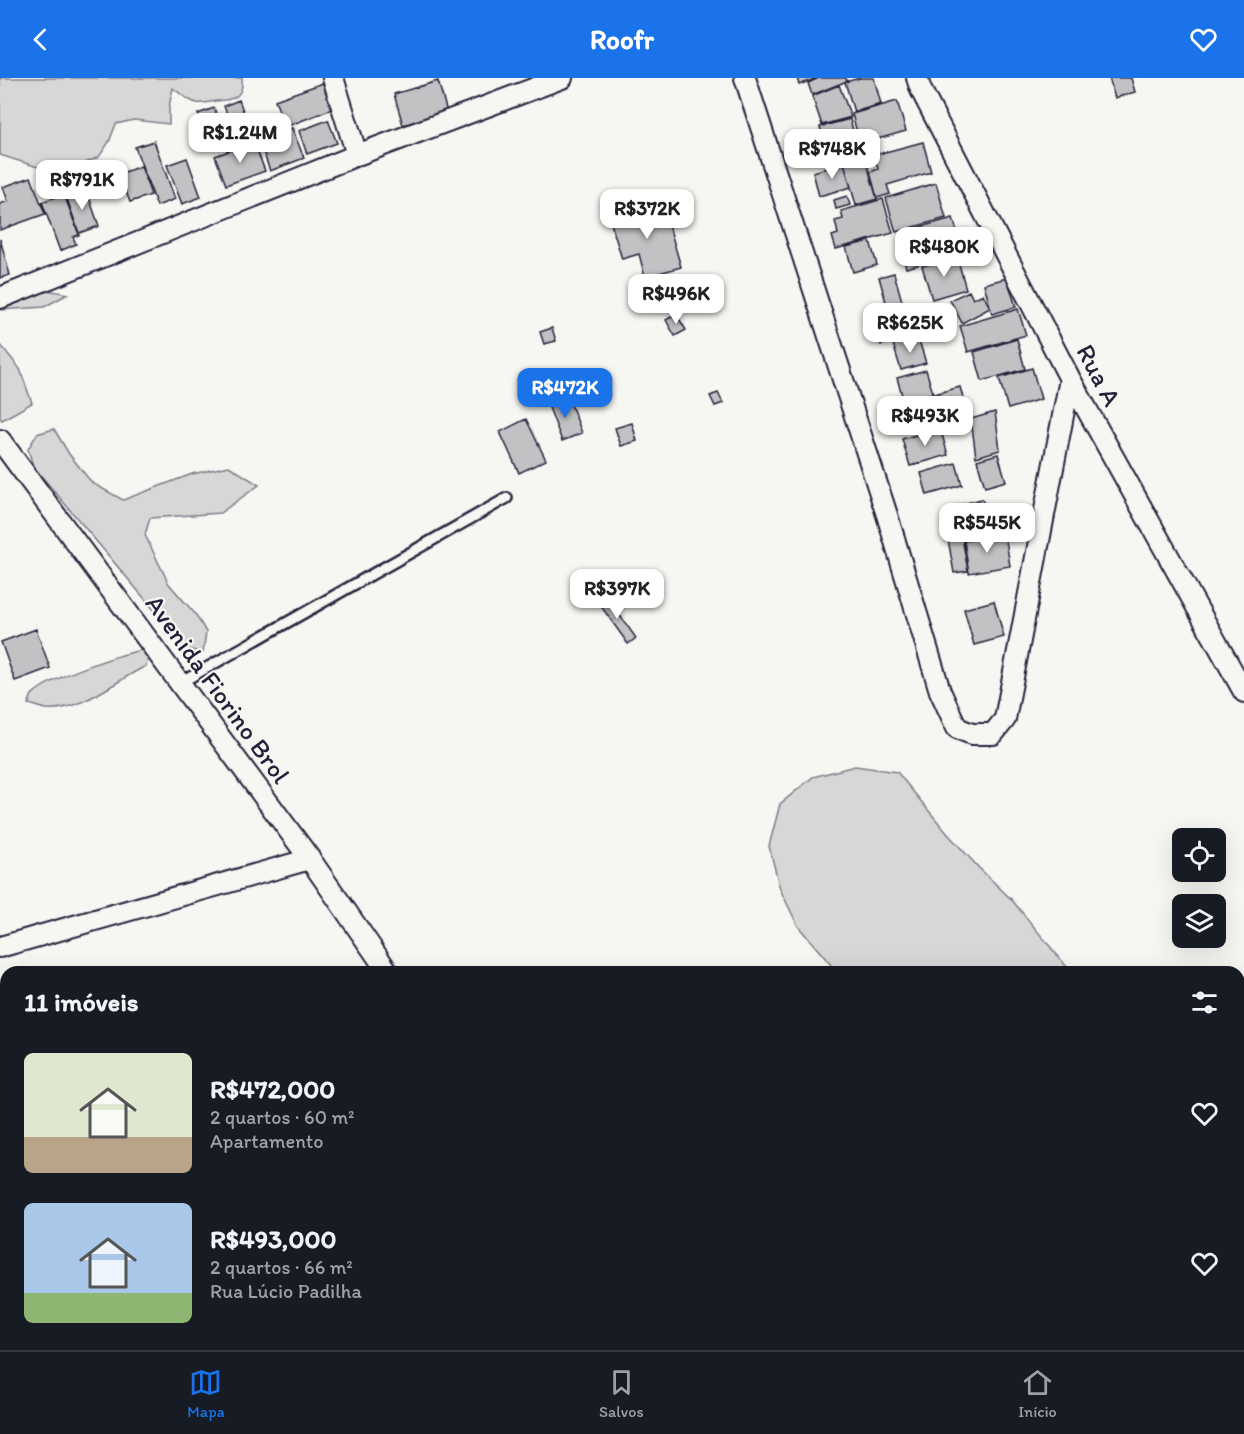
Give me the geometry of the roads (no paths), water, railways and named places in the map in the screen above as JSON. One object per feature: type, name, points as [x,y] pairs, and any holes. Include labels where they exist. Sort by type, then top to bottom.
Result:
[{"type":"street","points":[[333,78],[357,155]]},
{"type":"street","points":[[0,298],[357,155],[562,78]]},
{"type":"street","points":[[745,78],[888,515],[940,691],[957,728],[972,734],[993,734],[1005,718],[1070,379]]},
{"type":"street","name":"Rua A","points":[[917,78],[921,90],[1070,379],[1244,692]]},
{"type":"street","name":"Avenida Fiorino Brol","points":[[0,440],[310,859],[384,966]]},
{"type":"street","points":[[0,947],[310,859]]},
{"type":"lane","points":[[180,683],[507,498]]}]
